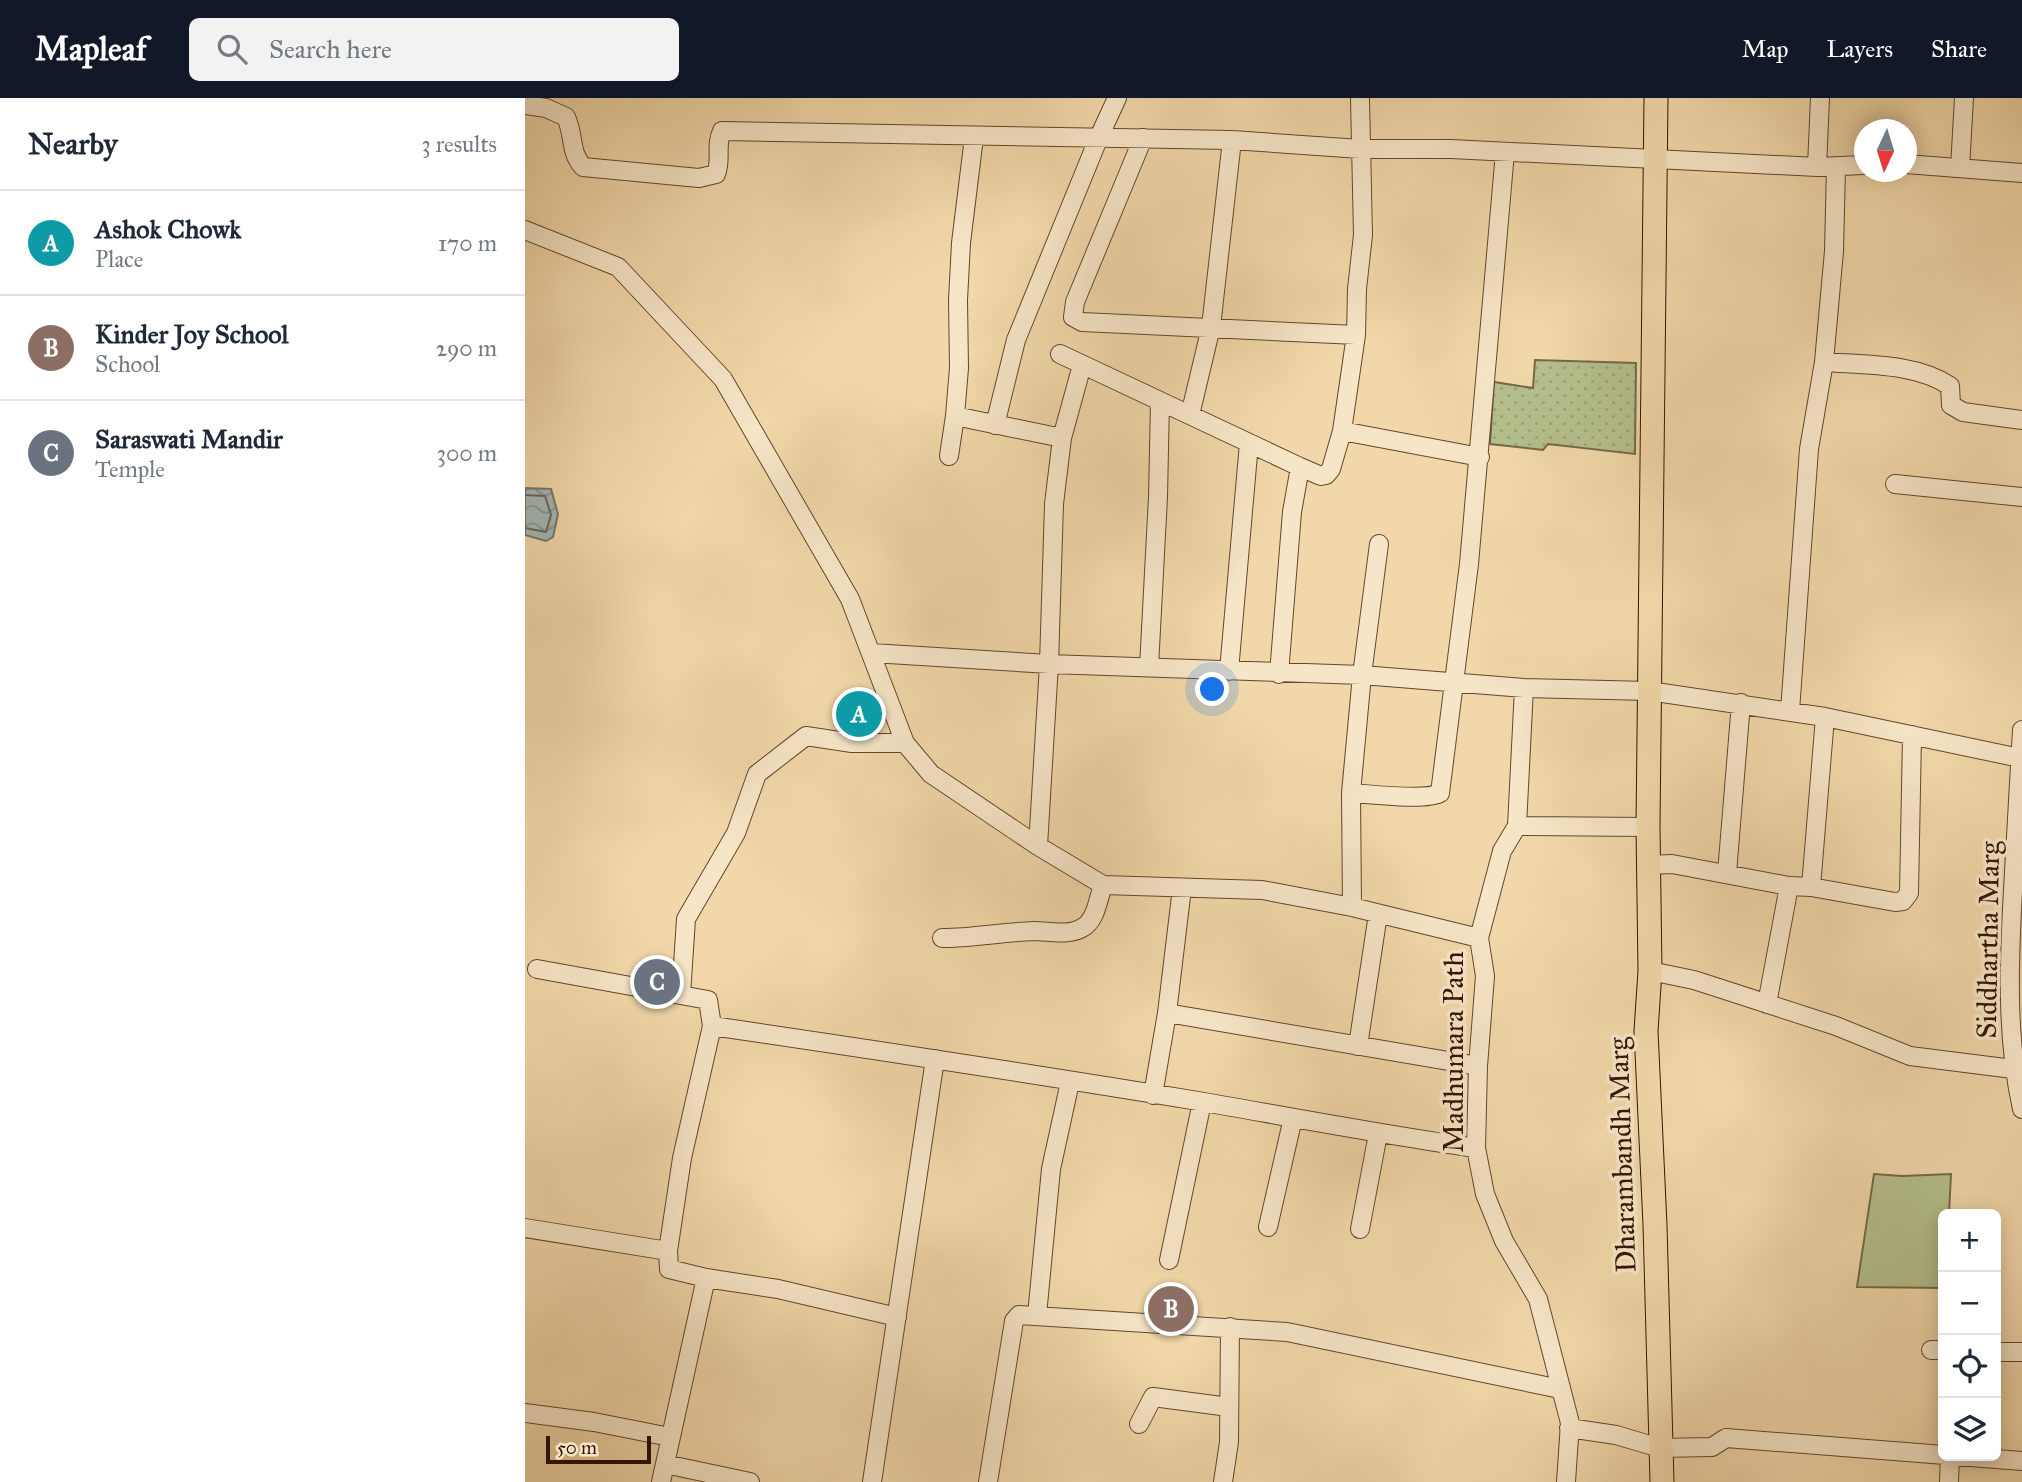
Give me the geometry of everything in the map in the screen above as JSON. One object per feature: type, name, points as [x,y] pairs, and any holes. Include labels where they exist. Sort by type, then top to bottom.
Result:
[{"type":"main road","name":"Dharambandh Marg","points":[[1656,98],[1648,827],[1650,971],[1646,1031],[1655,1225],[1662,1482]]},
{"type":"street","points":[[995,425],[1016,340],[1098,137],[1118,98]]},
{"type":"street","points":[[1060,354],[1300,467],[1321,476],[1327,475],[1342,431],[1356,335],[1357,289],[1363,235],[1360,98]]},
{"type":"street","points":[[1817,167],[1820,98]]},
{"type":"street","points":[[1959,168],[1964,98]]},
{"type":"street","points":[[525,105],[546,108],[566,117],[572,132],[573,156],[583,167],[699,178],[716,174],[720,166],[719,138],[722,131],[1232,140],[1360,149],[1451,149],[1817,167],[1854,166]]},
{"type":"street","points":[[950,456],[959,368],[961,243],[974,137]]},
{"type":"street","points":[[1143,138],[1075,302],[1073,317],[1082,322],[1356,335]]},
{"type":"street","points":[[1190,415],[1211,327],[1232,140]]},
{"type":"street","points":[[1351,793],[1435,796],[1440,793],[1480,457],[1505,152]]},
{"type":"street","points":[[1917,165],[2022,173]]},
{"type":"street","points":[[1790,711],[1809,449],[1823,362],[1834,251],[1836,167]]},
{"type":"street","points":[[525,230],[618,267],[723,379],[850,599],[905,743],[931,774],[1038,846],[1103,885],[1262,890],[1352,907],[1479,938]]},
{"type":"street","points":[[1823,362],[1906,369],[1938,378],[1950,386],[1951,405],[1963,412],[2022,420]]},
{"type":"street","points":[[1038,846],[1049,664],[1053,512],[1062,438],[1082,365]]},
{"type":"street","points":[[1149,667],[1160,401]]},
{"type":"street","points":[[955,416],[1062,438]]},
{"type":"street","points":[[1342,431],[1480,457]]},
{"type":"street","points":[[1229,671],[1249,443]]},
{"type":"street","points":[[1279,674],[1292,512],[1300,467]]},
{"type":"street","points":[[1895,484],[2022,497]]},
{"type":"street","points":[[1352,907],[1351,793],[1362,675],[1379,544]]},
{"type":"street","points":[[872,653],[1049,664],[1362,675],[1524,688],[1649,691],[1825,717],[2020,758]]},
{"type":"street","points":[[1524,688],[1517,826],[1648,827]]},
{"type":"street","points":[[1727,873],[1741,703]]},
{"type":"street","points":[[1811,887],[1825,717]]},
{"type":"street","name":"Siddhartha Marg","points":[[2022,730],[2020,806],[2012,914],[2016,1032],[2013,1069],[2022,1109]]},
{"type":"street","points":[[1648,864],[1672,864],[1789,886],[1903,901],[1909,893],[1913,735]]},
{"type":"street","points":[[681,995],[686,919],[736,833],[757,774],[806,736],[852,743],[905,743]]},
{"type":"street","name":"Madhumara Path","points":[[1517,826],[1502,851],[1479,938],[1485,976],[1478,1066],[1476,1148],[1485,1194],[1504,1241],[1538,1299],[1569,1429],[1566,1482]]},
{"type":"street","points":[[941,938],[978,938],[999,933],[1035,931],[1072,932],[1085,928],[1093,917],[1103,885]]},
{"type":"street","points":[[1767,1004],[1789,886]]},
{"type":"street","points":[[1153,1095],[1167,1013],[1182,888]]},
{"type":"street","points":[[1358,1045],[1378,914]]},
{"type":"street","points":[[537,969],[708,1000],[712,1026],[682,1158],[667,1251],[669,1269],[706,1278],[778,1289],[897,1317]]},
{"type":"street","points":[[1650,971],[1694,980],[1836,1026],[1910,1056],[2013,1069]]},
{"type":"street","points":[[1167,1013],[1478,1066]]},
{"type":"street","points":[[712,1026],[935,1059],[1476,1148]]},
{"type":"street","points":[[872,1482],[935,1059]]},
{"type":"street","points":[[1037,1315],[1051,1168],[1070,1082]]},
{"type":"street","points":[[1169,1260],[1202,1102]]},
{"type":"street","points":[[1268,1227],[1293,1118]]},
{"type":"street","points":[[1360,1229],[1378,1134]]},
{"type":"street","points":[[525,1228],[667,1251]]},
{"type":"street","points":[[706,1278],[663,1473],[750,1482]]},
{"type":"street","points":[[988,1482],[1014,1321],[1019,1315],[1287,1332],[1560,1389]]},
{"type":"street","points":[[1223,1482],[1229,1442],[1230,1327]]},
{"type":"street","points":[[2001,1352],[2022,1352]]},
{"type":"street","points":[[1139,1424],[1153,1397],[1229,1407]]},
{"type":"street","points":[[525,1413],[594,1422],[670,1437]]},
{"type":"street","points":[[1569,1429],[1616,1435],[1660,1448],[1712,1447],[1726,1438],[1938,1456]]},
{"type":"street","points":[[2001,1460],[2022,1461]]},
{"type":"street","points":[[1949,1482],[1950,1461]]},
{"type":"green space","points":[[1535,360],[1636,363],[1635,454],[1548,444],[1543,450],[1490,444],[1494,382],[1533,388]]},
{"type":"green space","points":[[1874,1174],[1951,1174],[1949,1209],[1938,1209],[1938,1288],[1857,1287]]},
{"type":"water","points":[[525,488],[551,489],[558,514],[553,537],[546,541],[525,535]]},
{"type":"place","name":"Ashok Chowk","points":[[859,714]]},
{"type":"place","name":"Saraswati Mandir","points":[[657,982]]},
{"type":"place","name":"Kinder Joy School","points":[[1171,1309]]}]
